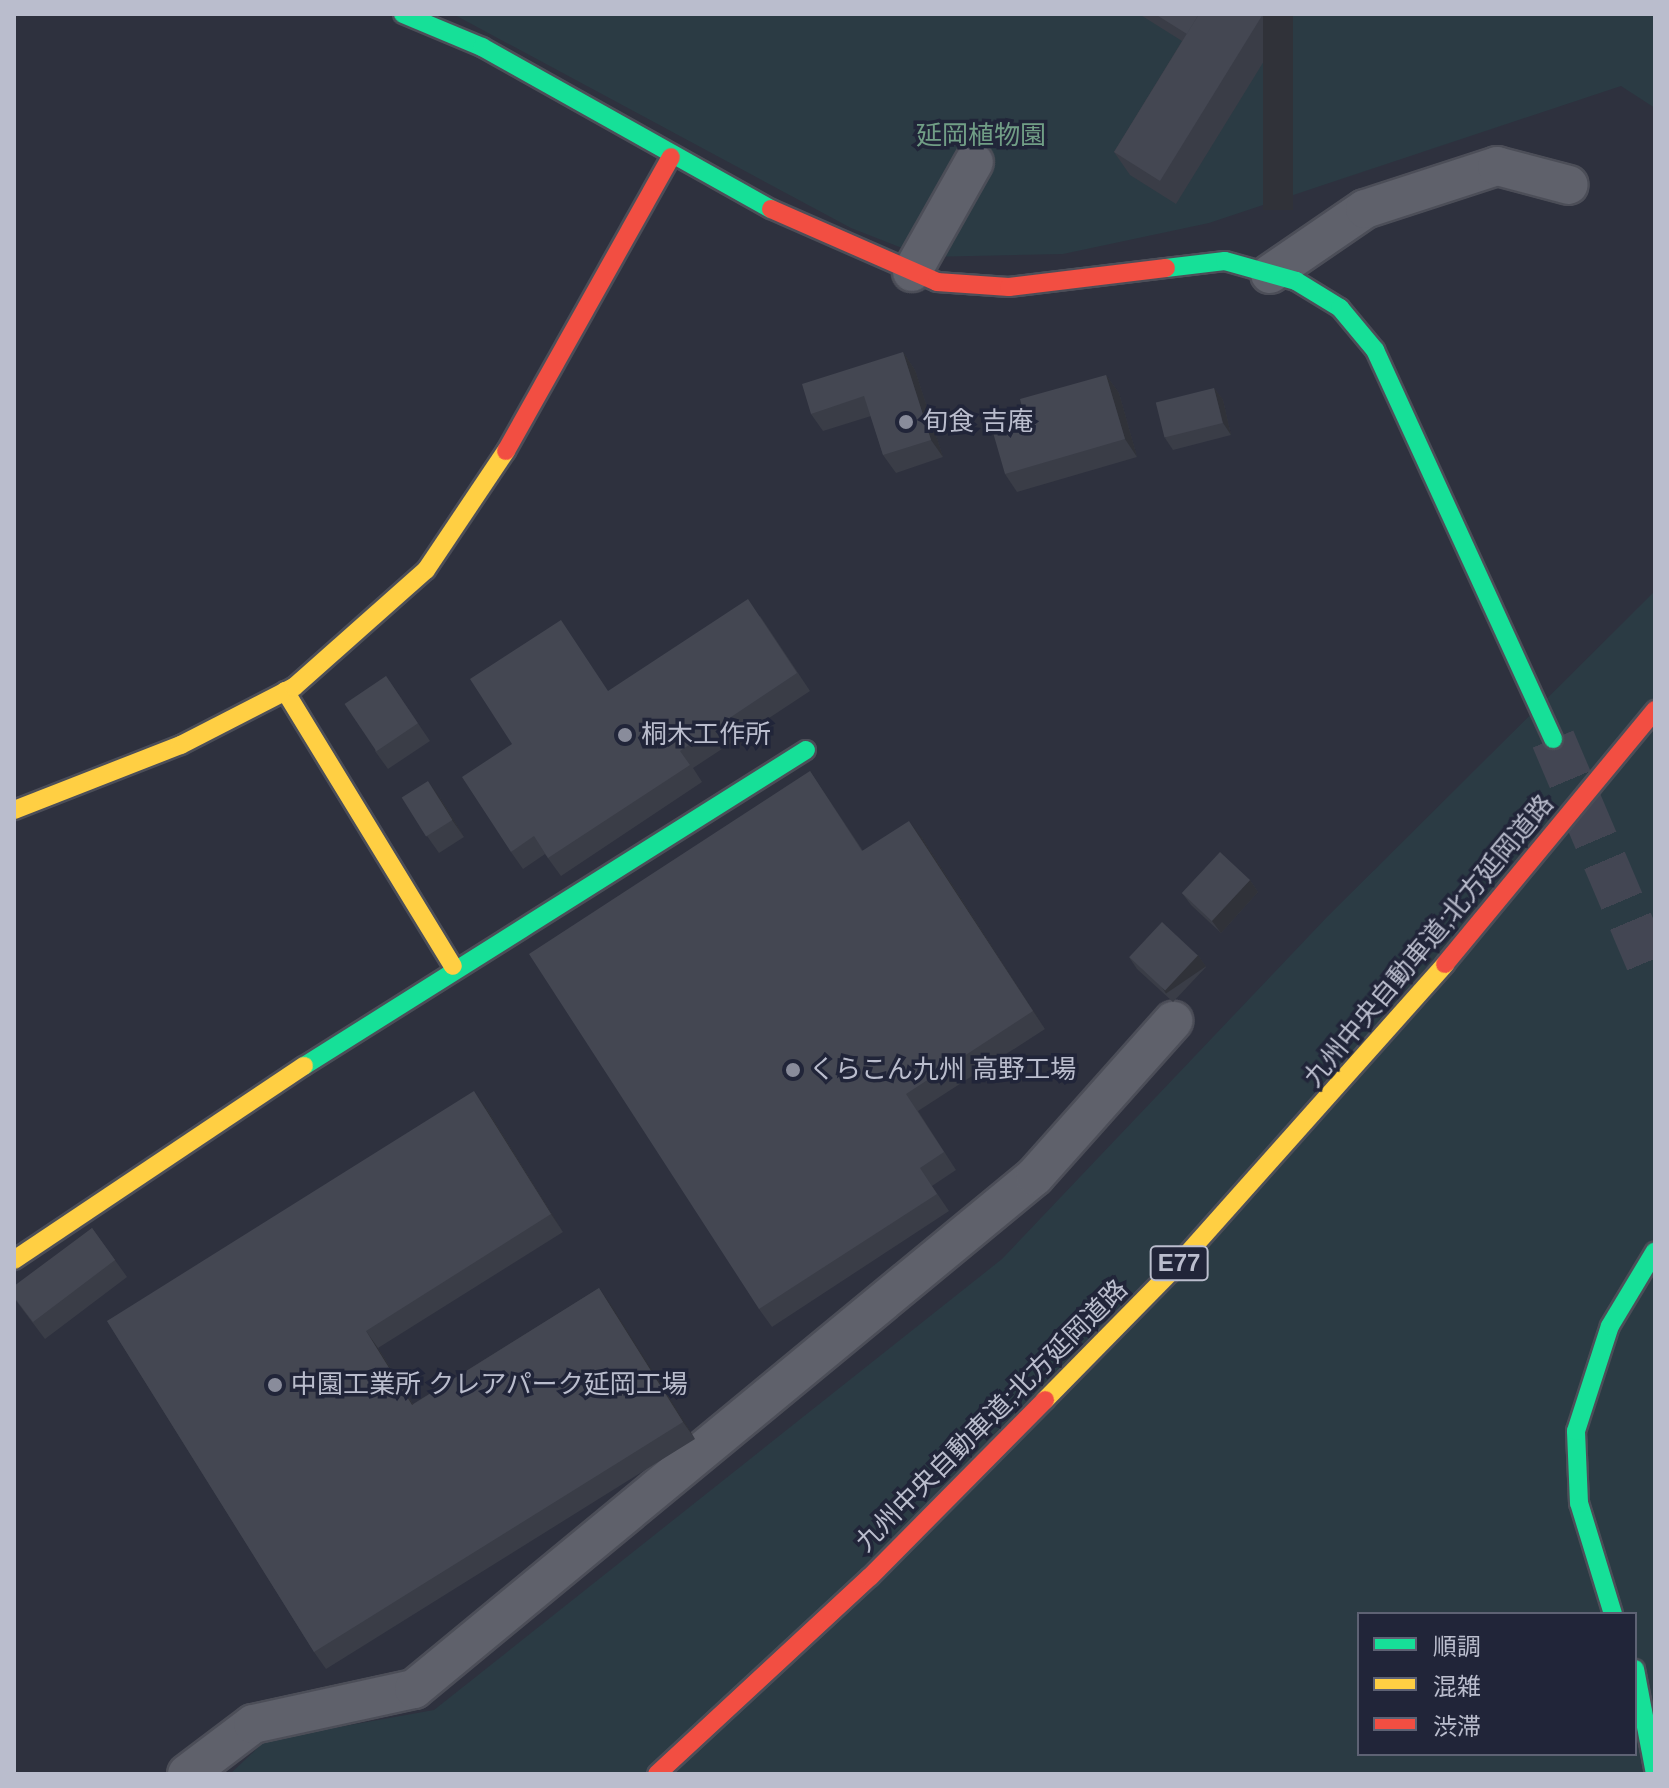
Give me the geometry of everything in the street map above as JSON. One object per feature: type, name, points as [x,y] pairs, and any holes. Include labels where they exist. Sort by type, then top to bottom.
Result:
[{"type":"main road","points":[[403,14],[482,47],[671,157],[818,235],[937,282],[1009,287],[1225,261],[1270,274],[1340,308],[1375,350],[1553,739]]},
{"type":"main road","points":[[14,810],[181,745],[285,691],[426,570],[479,498],[671,157]]},
{"type":"main road","points":[[285,691],[453,966]]},
{"type":"main road","name":"九州中央自動車道;北方延岡道路","points":[[657,1774],[870,1577],[1171,1272],[1458,952],[1655,710]]},
{"type":"main road","points":[[14,1260],[453,966],[806,750]]},
{"type":"main road","points":[[1612,1612],[1579,1503],[1576,1431],[1610,1326],[1655,1251]]},
{"type":"main road","points":[[1637,1680],[1655,1774]]},
{"type":"street","points":[[912,272],[974,162]]},
{"type":"street","points":[[1270,274],[1365,209],[1497,166],[1569,185]]},
{"type":"street","points":[[187,1774],[253,1724],[414,1689],[1035,1176],[1173,1021]]},
{"type":"green space","name":"延岡植物園","points":[[453,14],[1655,14],[1655,108],[1621,86],[1209,223],[1063,254],[925,257],[851,228]]},
{"type":"green space","points":[[1655,591],[1655,1774],[230,1774],[266,1740],[434,1710],[1002,1259],[1327,917]]},
{"type":"building","points":[[1155,14],[1199,14],[1187,34]]},
{"type":"building","points":[[1199,14],[1263,14],[1160,181],[1114,152]]},
{"type":"building","points":[[903,352],[931,440],[883,455],[864,396],[811,414],[802,384]]},
{"type":"building","points":[[1106,375],[1125,439],[1005,474],[992,429],[1025,420],[1020,399]]},
{"type":"building","points":[[1214,388],[1223,423],[1164,437],[1156,403]]},
{"type":"building","name":"桐木工作所","points":[[748,599],[797,673],[680,751],[690,765],[548,858],[534,836],[511,852],[462,777],[512,744],[470,679],[561,620],[608,691]]},
{"type":"building","points":[[386,676],[418,723],[376,751],[345,704]]},
{"type":"building","name":"くらこん九州 高野工場","points":[[810,771],[862,851],[909,821],[1033,1011],[906,1094],[944,1152],[920,1168],[937,1194],[759,1309],[529,954]]},
{"type":"building","points":[[428,781],[452,820],[426,836],[402,797]]},
{"type":"building","points":[[1220,852],[1250,880],[1212,921],[1182,893]]},
{"type":"building","points":[[1162,922],[1198,955],[1165,991],[1129,957]]},
{"type":"building","name":"中園工業所 クレアパーク延岡工場","points":[[474,1091],[551,1214],[366,1331],[412,1405],[599,1288],[683,1422],[314,1652],[107,1321]]},
{"type":"building","points":[[92,1228],[115,1260],[33,1322],[14,1297],[14,1286]]},
{"type":"tunnel","points":[[1553,739],[1655,979]]},
{"type":"traffic: fast","points":[[403,14],[482,47],[771,209]]},
{"type":"traffic: fast","points":[[1166,268],[1225,261],[1296,281],[1340,308],[1375,350],[1553,739]]},
{"type":"traffic: fast","points":[[304,1066],[806,750]]},
{"type":"traffic: fast","points":[[1612,1612],[1579,1503],[1576,1431],[1610,1326],[1655,1251]]},
{"type":"traffic: fast","points":[[1637,1680],[1655,1774]]},
{"type":"traffic: slow","points":[[14,810],[181,745],[294,687],[426,570],[506,451]]},
{"type":"traffic: slow","points":[[285,691],[453,966]]},
{"type":"traffic: slow","points":[[1045,1400],[1171,1272],[1445,964]]},
{"type":"traffic: slow","points":[[14,1260],[304,1066]]},
{"type":"traffic: jam","points":[[506,451],[671,157]]},
{"type":"traffic: jam","points":[[771,209],[937,282],[1009,287],[1166,268]]},
{"type":"traffic: jam","points":[[1445,964],[1655,710]]},
{"type":"traffic: jam","points":[[657,1774],[870,1577],[1045,1400]]},
{"type":"place","name":"旬食 吉庵","points":[[906,422]]},
{"type":"place","name":"桐木工作所","points":[[625,735]]},
{"type":"place","name":"くらこん九州 高野工場","points":[[793,1070]]},
{"type":"place","name":"中園工業所 クレアパーク延岡工場","points":[[275,1385]]}]
